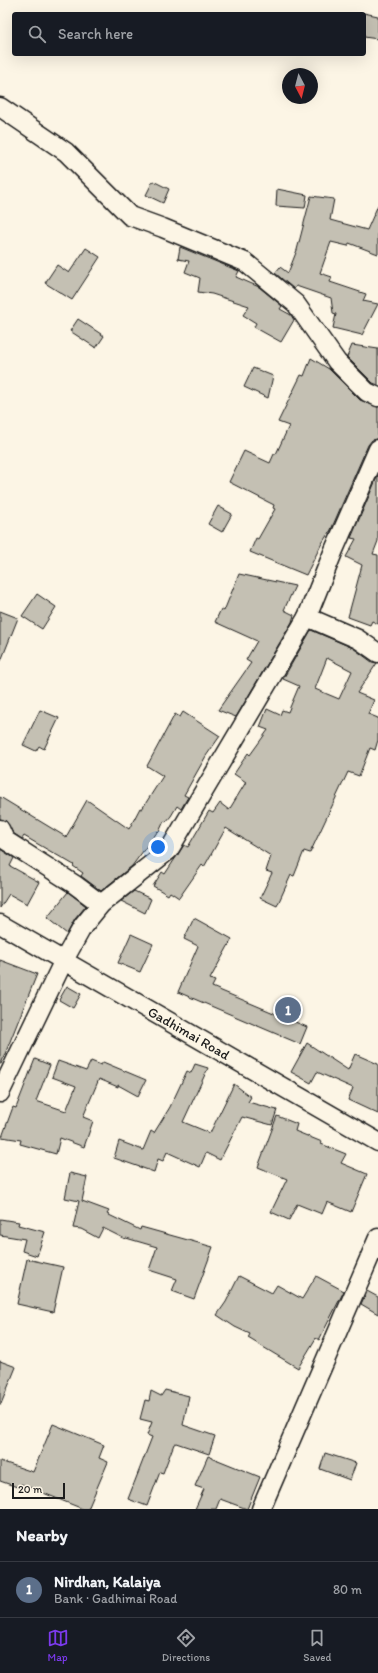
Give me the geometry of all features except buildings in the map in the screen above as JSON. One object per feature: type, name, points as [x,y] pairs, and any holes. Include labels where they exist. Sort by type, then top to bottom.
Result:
[{"type":"street","points":[[0,107],[66,152],[130,216],[245,262],[296,304],[337,362],[367,392],[378,397]]},
{"type":"street","points":[[0,1093],[64,960],[83,926],[101,904],[169,850],[307,617],[334,550],[378,449]]},
{"type":"street","points":[[307,617],[358,639],[378,653]]},
{"type":"street","points":[[0,829],[4,840],[74,884],[101,904]]},
{"type":"street","name":"Gadhimai Road","points":[[0,924],[378,1142]]},
{"type":"street","points":[[261,1509],[378,1238]]},
{"type":"place","name":"Nirdhan, Kalaiya","points":[[288,1010]]}]
